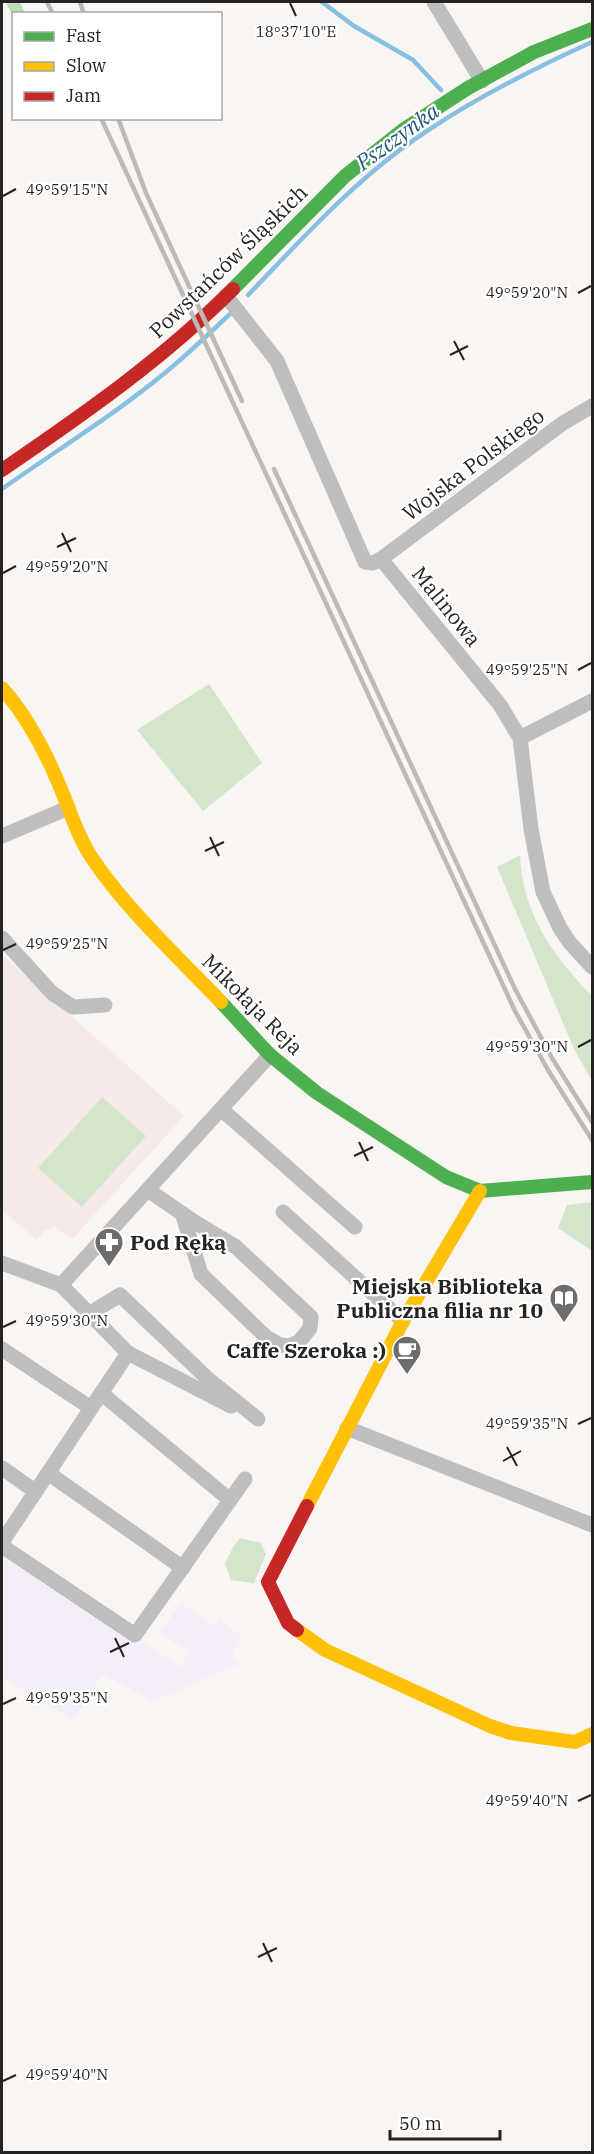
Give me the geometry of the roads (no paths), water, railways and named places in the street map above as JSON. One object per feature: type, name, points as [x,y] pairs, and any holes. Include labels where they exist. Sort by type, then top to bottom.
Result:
[{"type":"street","points":[[434,2],[482,81]]},
{"type":"street","name":"Powstańców Śląskich","points":[[2,470],[74,421],[166,352],[226,296],[345,176],[403,130],[534,52],[592,29]]},
{"type":"street","name":"Malinowa","points":[[226,296],[277,361],[365,562],[372,563],[381,559],[500,705],[520,738],[531,829],[543,892],[560,928],[592,967]]},
{"type":"street","name":"Wojska Polskiego","points":[[381,559],[563,423],[592,406]]},
{"type":"street","name":"Mikołaja Reja","points":[[2,688],[25,717],[58,781],[91,857],[127,902],[270,1055],[317,1094],[447,1177],[480,1191],[592,1182]]},
{"type":"street","points":[[520,738],[592,703]]},
{"type":"street","points":[[2,836],[68,808]]},
{"type":"street","points":[[2,938],[52,993],[72,1007],[105,1005]]},
{"type":"street","points":[[61,1285],[270,1055]]},
{"type":"street","points":[[221,1109],[355,1227]]},
{"type":"street","points":[[148,1190],[236,1247],[311,1317],[310,1328],[299,1342],[289,1346],[280,1345],[266,1336],[201,1274],[182,1213]]},
{"type":"street","points":[[480,1191],[403,1321],[268,1582],[288,1623],[325,1650],[490,1726],[511,1733],[575,1742],[592,1734]]},
{"type":"street","points":[[283,1212],[403,1321]]},
{"type":"street","points":[[2,1263],[61,1285],[89,1314],[128,1353],[258,1419],[207,1378],[120,1295],[89,1314]]},
{"type":"street","points":[[2,1349],[91,1408]]},
{"type":"street","points":[[128,1353],[2,1544],[135,1635],[245,1479]]},
{"type":"street","points":[[101,1393],[230,1500]]},
{"type":"street","points":[[347,1428],[592,1525]]},
{"type":"street","points":[[2,1468],[35,1491]]},
{"type":"street","points":[[48,1473],[183,1568]]},
{"type":"waterway","points":[[322,2],[354,26],[413,60],[441,90]]},
{"type":"waterway","name":"Pszczynka","points":[[248,295],[311,229],[355,187],[402,148],[487,94],[592,42]]},
{"type":"waterway","name":"Pszczynka","points":[[2,489],[158,379],[230,314]]},
{"type":"railway","points":[[47,2],[52,12]]},
{"type":"railway","points":[[80,2],[83,12]]},
{"type":"railway","points":[[102,120],[515,1011],[548,1070],[592,1140]]},
{"type":"railway","points":[[119,120],[146,193],[242,401]]},
{"type":"railway","points":[[274,469],[515,989],[552,1058],[592,1122]]},
{"type":"place","name":"Pod Ręką","points":[[109,1268]]},
{"type":"place","name":"Miejska Biblioteka Publiczna filia nr 10","points":[[564,1324]]},
{"type":"place","name":"Caffe Szeroka :)","points":[[407,1376]]}]
